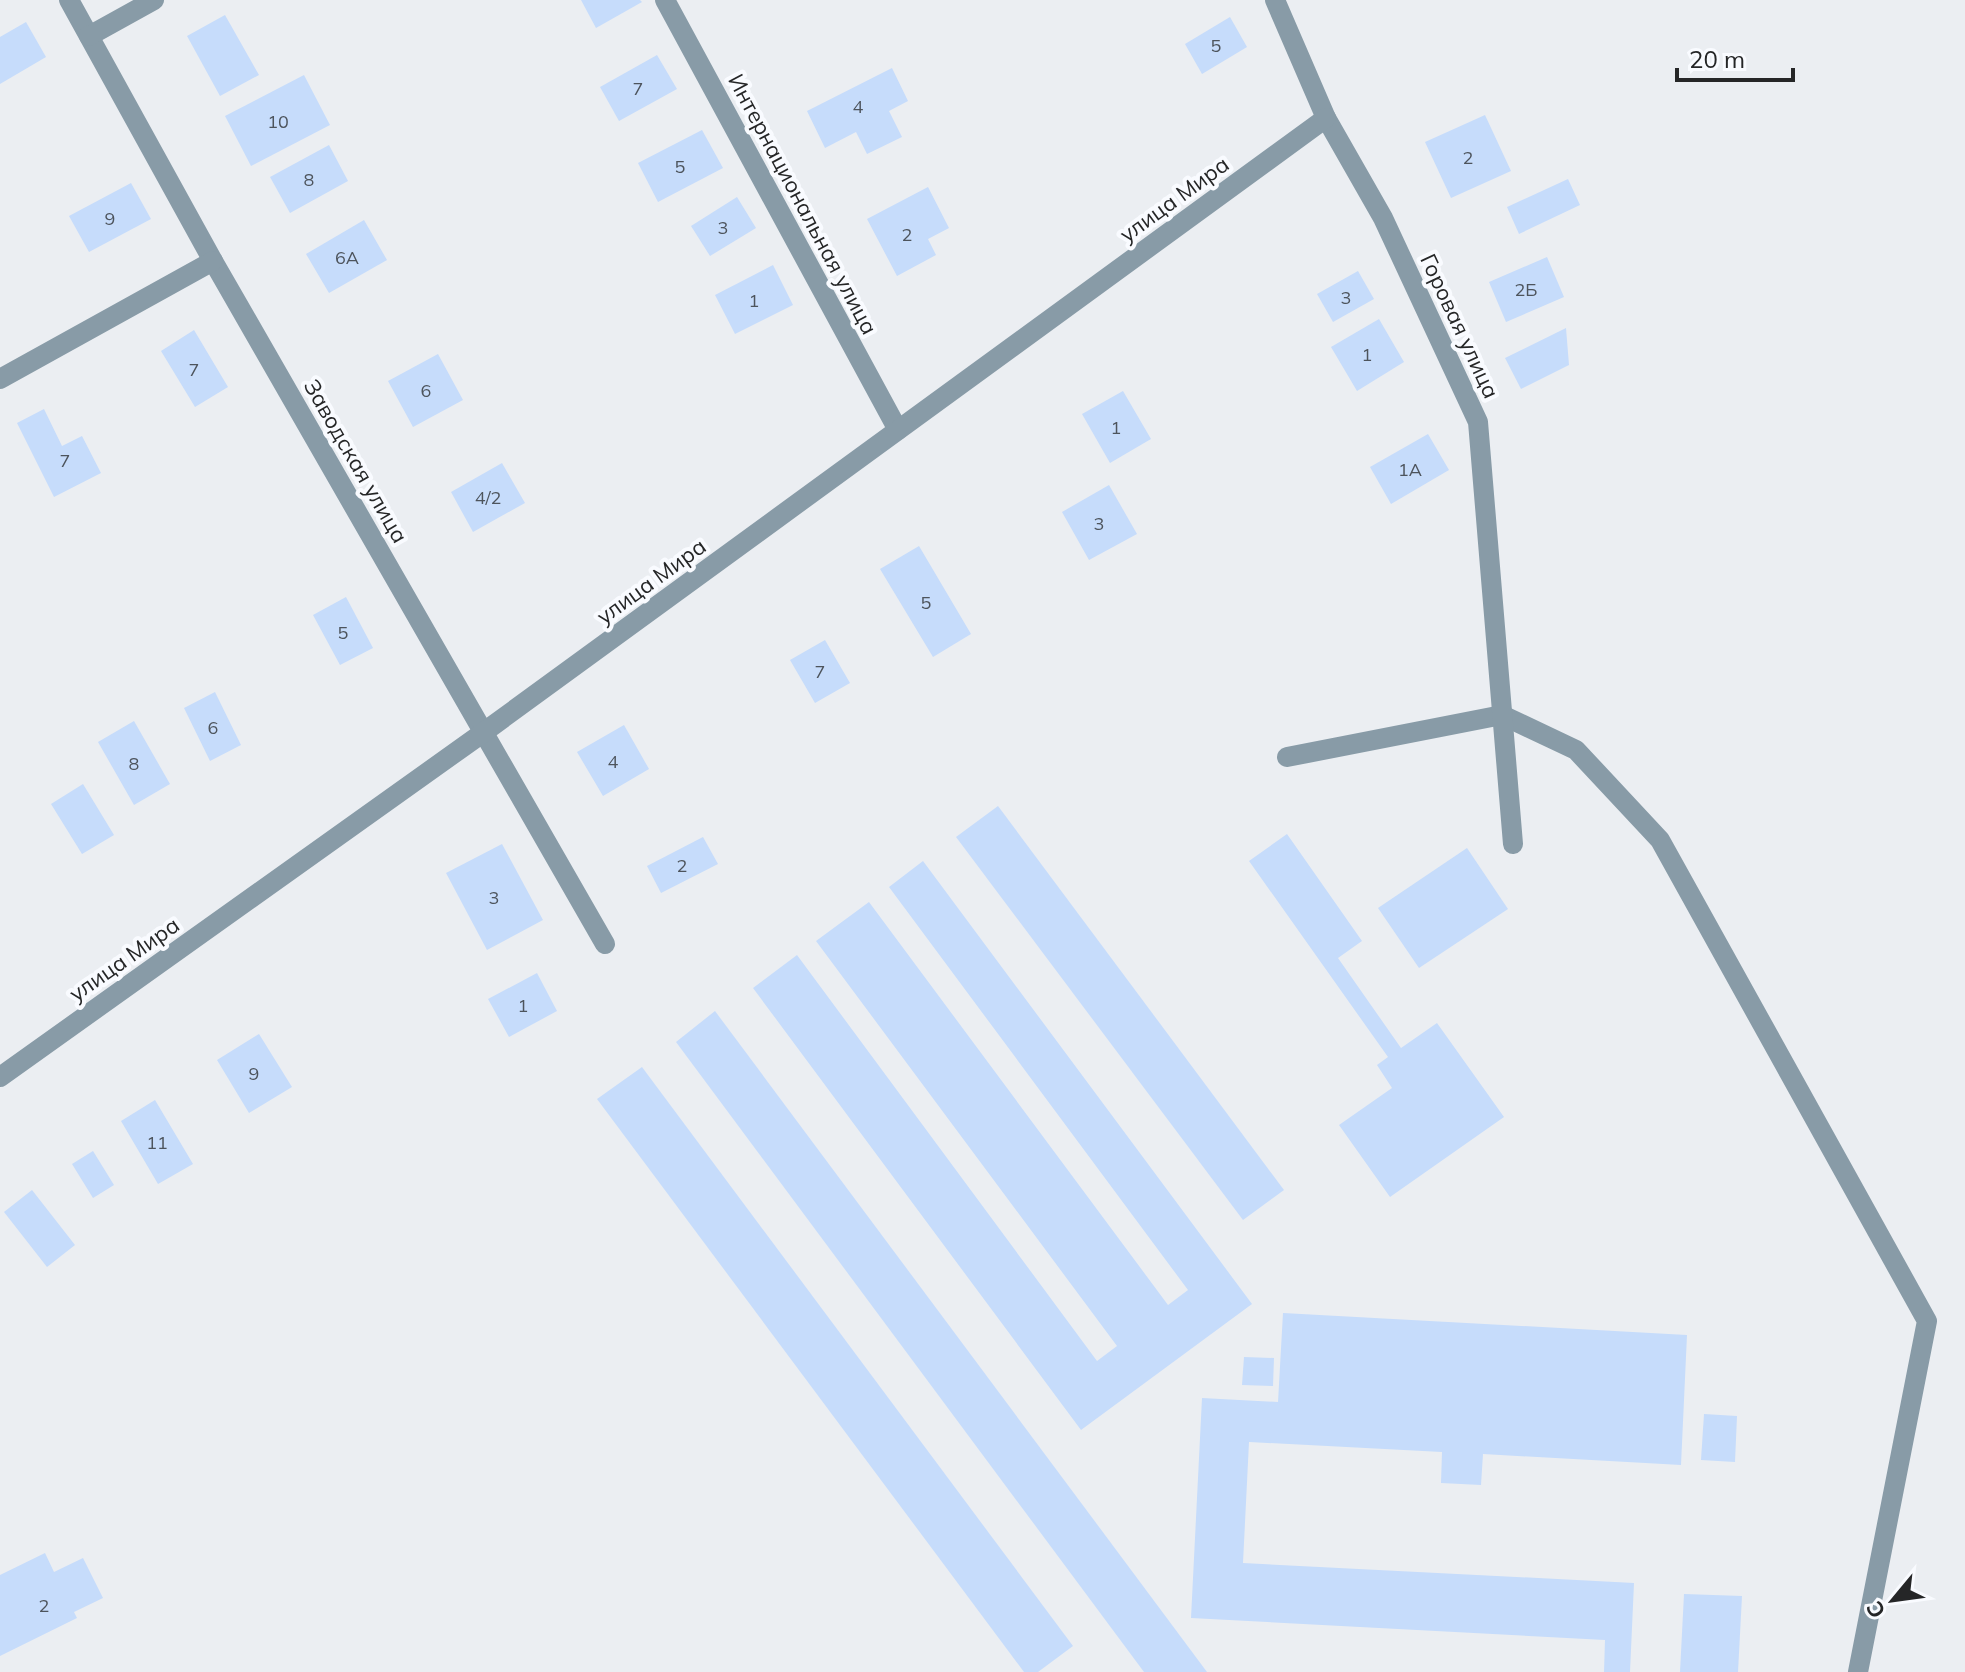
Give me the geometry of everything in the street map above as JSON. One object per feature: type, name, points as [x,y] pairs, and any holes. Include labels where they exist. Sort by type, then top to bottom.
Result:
[{"type":"street","name":"Заводская улица","points":[[69,0],[213,261],[605,944]]},
{"type":"street","points":[[89,36],[154,0]]},
{"type":"street","name":"Интернациональная улица","points":[[665,0],[898,430]]},
{"type":"street","name":"Горовая улица","points":[[1275,0],[1326,118],[1383,218],[1478,422],[1513,844]]},
{"type":"street","name":"улица Мира","points":[[0,1077],[484,732],[1326,118]]},
{"type":"street","points":[[0,379],[213,261]]},
{"type":"street","points":[[1287,757],[1502,715],[1576,750],[1660,840],[1927,1321],[1858,1672]]},
{"type":"building","points":[[581,0],[640,0],[642,2],[596,28]]},
{"type":"building","points":[[225,15],[259,75],[220,96],[187,36]]},
{"type":"building","points":[[1230,17],[1247,47],[1202,74],[1185,44]]},
{"type":"building","points":[[26,22],[46,57],[0,84],[0,37]]},
{"type":"building","points":[[657,55],[677,89],[619,121],[600,87]]},
{"type":"building","points":[[892,68],[908,101],[889,111],[902,137],[867,154],[856,132],[825,148],[807,111]]},
{"type":"building","points":[[304,75],[330,125],[251,166],[225,116]]},
{"type":"building","points":[[1485,115],[1511,171],[1451,198],[1425,142]]},
{"type":"building","points":[[702,130],[723,168],[658,202],[638,163]]},
{"type":"building","points":[[329,145],[348,181],[290,213],[270,177]]},
{"type":"building","points":[[1568,179],[1580,205],[1519,234],[1507,207]]},
{"type":"building","points":[[131,183],[151,219],[89,252],[69,216]]},
{"type":"building","points":[[928,187],[949,228],[928,239],[936,255],[897,276],[867,219]]},
{"type":"building","points":[[737,197],[756,228],[710,256],[691,226]]},
{"type":"building","points":[[364,220],[387,260],[329,293],[306,254]]},
{"type":"building","points":[[1547,257],[1564,297],[1506,322],[1489,282]]},
{"type":"building","points":[[773,265],[793,305],[735,334],[715,295]]},
{"type":"building","points":[[1358,271],[1374,299],[1333,322],[1317,294]]},
{"type":"building","points":[[1379,319],[1404,362],[1357,391],[1331,347]]},
{"type":"building","points":[[1566,328],[1569,365],[1521,389],[1505,358]]},
{"type":"building","points":[[194,330],[228,387],[195,407],[161,351]]},
{"type":"building","points":[[438,354],[463,400],[413,427],[388,381]]},
{"type":"building","points":[[1123,391],[1151,439],[1110,463],[1082,414]]},
{"type":"building","points":[[44,409],[62,446],[82,436],[101,473],[54,497],[17,423]]},
{"type":"building","points":[[1428,434],[1449,470],[1391,504],[1370,467]]},
{"type":"building","points":[[502,463],[525,503],[473,532],[451,492]]},
{"type":"building","points":[[1109,485],[1137,534],[1089,560],[1062,512]]},
{"type":"building","points":[[919,546],[971,634],[933,657],[880,569]]},
{"type":"building","points":[[346,597],[373,648],[340,665],[313,615]]},
{"type":"building","points":[[825,640],[850,683],[815,703],[790,660]]},
{"type":"building","points":[[215,692],[241,745],[210,761],[184,708]]},
{"type":"building","points":[[134,721],[170,784],[134,805],[98,742]]},
{"type":"building","points":[[624,725],[649,769],[603,796],[577,752]]},
{"type":"building","points":[[83,784],[114,835],[82,854],[51,804]]},
{"type":"building","points":[[998,806],[1284,1190],[1243,1220],[956,837]]},
{"type":"building","points":[[1287,834],[1362,941],[1338,958],[1401,1048],[1437,1023],[1504,1117],[1390,1197],[1339,1125],[1392,1088],[1377,1065],[1388,1057],[1249,861]]},
{"type":"building","points":[[703,837],[718,864],[661,893],[647,866]]},
{"type":"building","points":[[502,844],[543,920],[487,950],[446,873]]},
{"type":"building","points":[[1467,848],[1508,909],[1419,968],[1378,908]]},
{"type":"building","points":[[923,861],[1252,1304],[1081,1430],[753,988],[797,955],[1097,1361],[1117,1346],[816,941],[869,902],[1168,1305],[1188,1290],[889,887]]},
{"type":"building","points":[[537,973],[557,1011],[509,1037],[488,999]]},
{"type":"building","points":[[715,1011],[1207,1672],[1144,1672],[676,1042]]},
{"type":"building","points":[[259,1034],[292,1087],[249,1113],[217,1060]]},
{"type":"building","points":[[642,1067],[1073,1646],[1038,1672],[1024,1672],[597,1099]]},
{"type":"building","points":[[155,1100],[193,1164],[158,1184],[121,1121]]},
{"type":"building","points":[[93,1151],[114,1185],[93,1198],[72,1164]]},
{"type":"building","points":[[32,1190],[75,1245],[47,1267],[4,1212]]},
{"type":"building","points":[[1283,1313],[1687,1335],[1681,1465],[1483,1454],[1481,1485],[1441,1483],[1442,1452],[1249,1442],[1243,1563],[1634,1583],[1630,1672],[1604,1672],[1605,1640],[1191,1618],[1202,1398],[1278,1402]]},
{"type":"building","points":[[1244,1357],[1274,1358],[1273,1386],[1242,1385]]},
{"type":"building","points":[[1704,1414],[1737,1416],[1735,1462],[1701,1460]]},
{"type":"building","points":[[45,1553],[54,1572],[83,1558],[103,1598],[74,1612],[77,1618],[0,1656],[0,1575]]},
{"type":"building","points":[[1684,1594],[1742,1596],[1738,1672],[1680,1672]]}]
